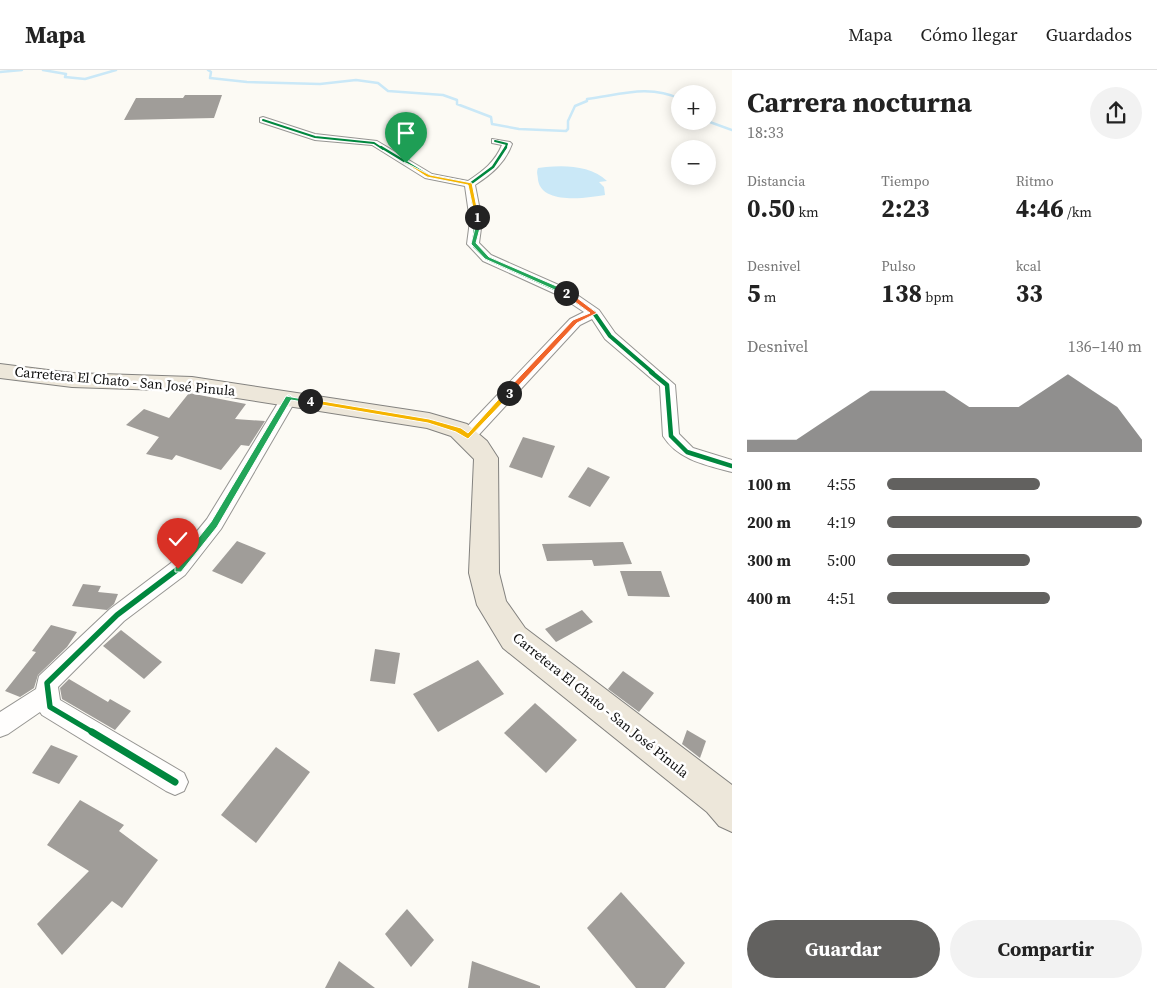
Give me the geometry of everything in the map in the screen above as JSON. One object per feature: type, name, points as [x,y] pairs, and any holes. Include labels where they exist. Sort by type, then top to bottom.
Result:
[{"type":"main road","name":"Carretera El Chato - San José Pinula","points":[[0,371],[72,380],[192,384],[429,421],[459,430],[468,436],[486,458],[488,478],[484,573],[492,604],[514,638],[720,799],[732,813]]},
{"type":"street","points":[[263,120],[316,137],[374,143],[429,176],[470,184],[488,172],[503,156],[507,144],[495,142]]},
{"type":"street","points":[[470,184],[477,216],[477,228],[473,244],[487,258],[566,293],[594,313],[610,336],[668,385],[672,436],[687,452],[732,466]]},
{"type":"street","points":[[468,436],[575,322],[594,313]]},
{"type":"street","points":[[175,782],[50,706],[47,683],[117,615],[178,569],[214,524],[289,398]]},
{"type":"street","points":[[0,726],[47,694]]},
{"type":"water","points":[[562,166],[594,172],[607,181],[599,182],[604,187],[605,195],[577,198],[556,197],[541,188],[538,180],[538,168]]},
{"type":"building","points":[[185,95],[222,95],[214,118],[124,120],[136,98],[183,98]]},
{"type":"building","points":[[189,393],[246,404],[235,419],[265,421],[249,446],[241,445],[221,470],[176,455],[172,460],[146,454],[159,437],[126,425],[144,409],[169,418]]},
{"type":"building","points":[[523,437],[555,446],[542,478],[509,467]]},
{"type":"building","points":[[588,467],[610,477],[590,507],[568,497]]},
{"type":"building","points":[[237,541],[266,553],[242,584],[212,571]]},
{"type":"building","points":[[623,542],[632,564],[594,566],[592,560],[547,561],[542,544]]},
{"type":"building","points":[[620,571],[661,571],[670,597],[628,596]]},
{"type":"building","points":[[83,584],[101,586],[98,592],[118,594],[114,604],[107,610],[72,606]]},
{"type":"building","points":[[582,610],[593,622],[556,642],[545,629]]},
{"type":"building","points":[[51,625],[77,632],[67,647],[38,675],[34,688],[20,697],[5,691],[36,652],[32,651]]},
{"type":"building","points":[[121,630],[162,662],[144,679],[103,646]]},
{"type":"building","points":[[375,649],[400,653],[395,684],[370,681]]},
{"type":"building","points":[[478,660],[504,694],[438,732],[413,694]]},
{"type":"building","points":[[623,671],[654,693],[639,712],[608,689]]},
{"type":"building","points":[[69,679],[108,702],[110,699],[131,711],[115,730],[62,699],[60,688]]},
{"type":"building","points":[[535,703],[577,740],[546,773],[504,733]]},
{"type":"building","points":[[687,730],[706,741],[700,758],[682,744]]},
{"type":"building","points":[[51,745],[78,756],[59,784],[32,773]]},
{"type":"building","points":[[276,747],[310,772],[256,843],[221,815]]},
{"type":"building","points":[[80,800],[124,825],[119,831],[158,860],[122,908],[112,901],[62,955],[37,924],[89,871],[47,845]]},
{"type":"building","points":[[621,892],[685,963],[665,988],[636,988],[587,928]]},
{"type":"building","points":[[407,909],[434,940],[411,967],[385,934]]},
{"type":"building","points":[[339,961],[375,988],[325,988]]},
{"type":"building","points":[[472,961],[540,986],[540,988],[468,988]]},
{"type":"waterway","points":[[0,72],[22,70]]},
{"type":"waterway","points":[[43,70],[66,74],[65,77],[85,79],[116,70]]},
{"type":"waterway","points":[[208,70],[211,72],[210,78],[247,82],[320,84],[356,80],[378,83],[388,91],[443,95],[457,100],[457,104],[491,117],[492,124],[519,129],[566,131],[568,129],[568,121],[575,106],[587,101],[587,99],[645,91],[671,96]]},
{"type":"waterway","points":[[716,124],[732,130]]},
{"type":"cycle path","points":[[263,120],[315,137],[374,143],[429,176],[470,184]]},
{"type":"cycle path","points":[[495,141],[507,144],[501,157],[488,172],[470,184],[476,221],[473,244],[487,258],[565,293],[594,313],[610,336],[667,385],[671,436],[687,452],[732,466]]},
{"type":"cycle path","points":[[175,782],[50,707],[47,683],[117,615],[178,569],[214,524],[289,398]]},
{"type":"route","points":[[178,569],[214,524],[289,398],[429,421],[459,430],[468,436],[575,322],[594,313],[566,293],[487,258],[473,244],[477,228],[477,216],[470,184],[429,176],[406,163]]}]
